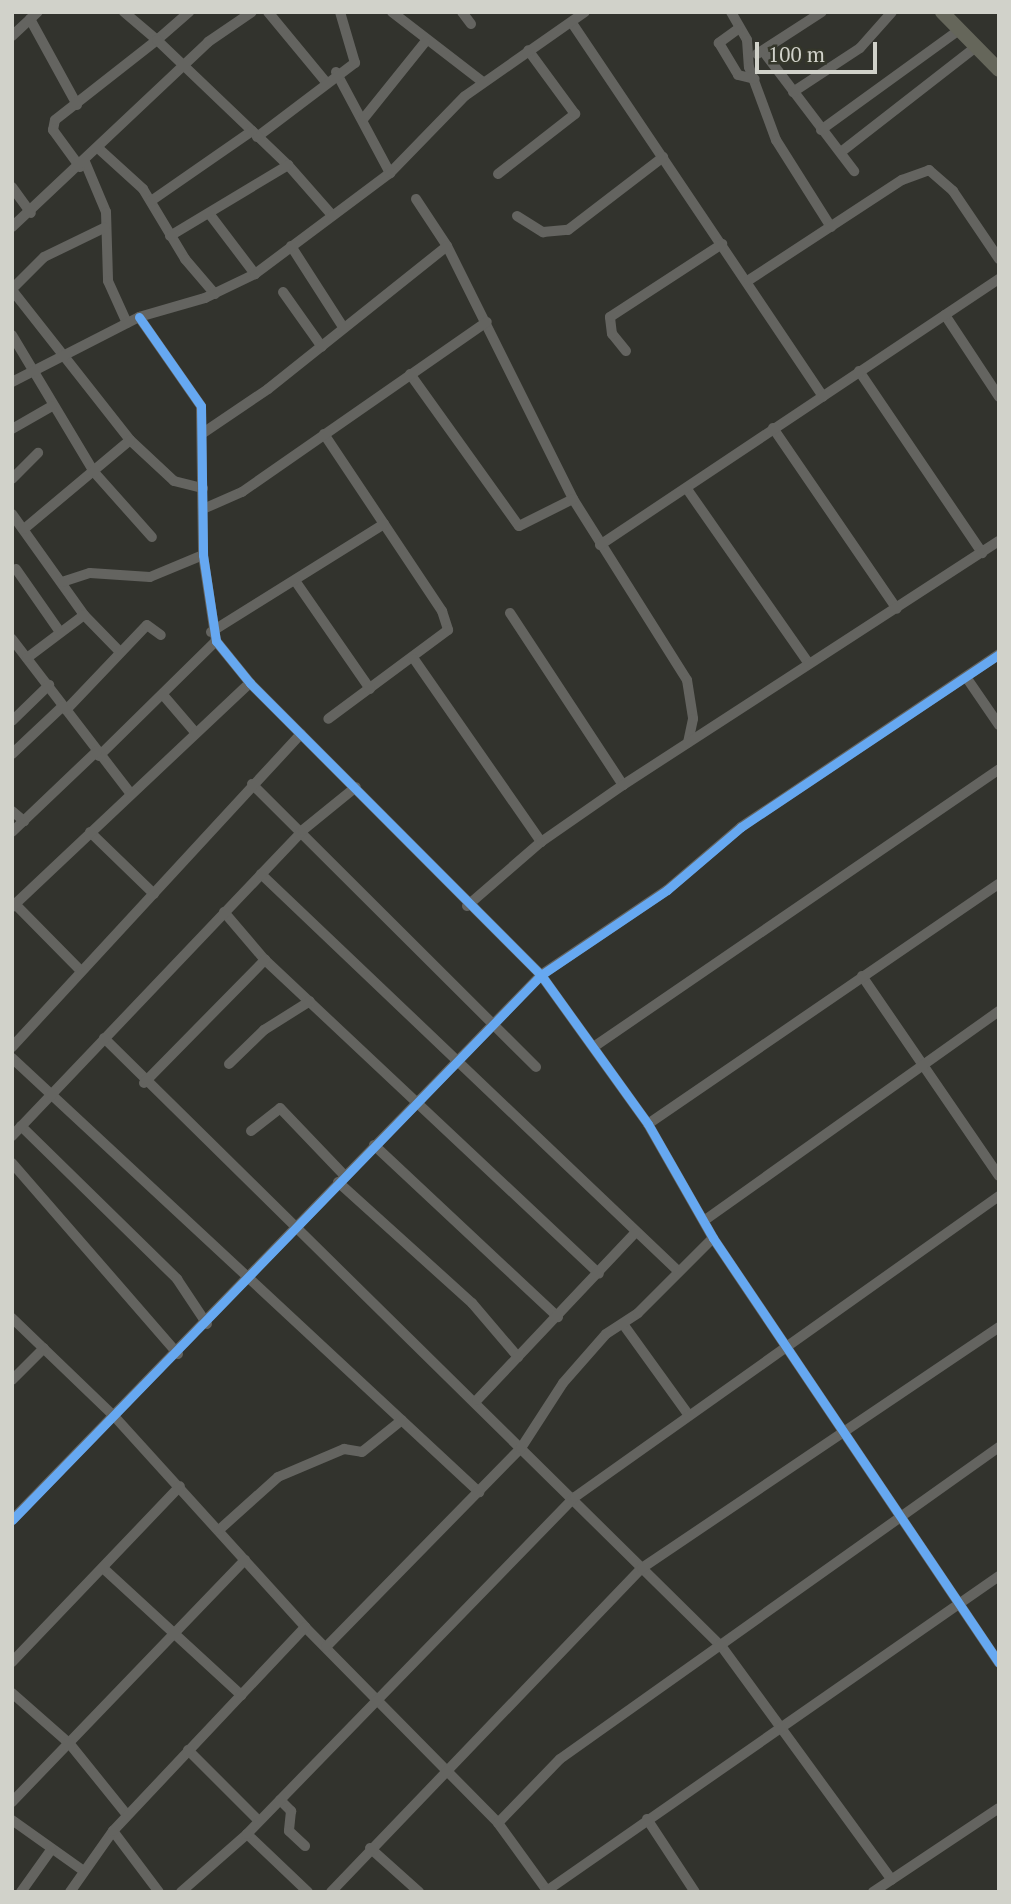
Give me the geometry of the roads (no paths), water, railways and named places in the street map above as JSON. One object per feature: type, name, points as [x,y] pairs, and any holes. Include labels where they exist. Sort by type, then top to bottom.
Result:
[{"type":"main road","points":[[942,12],[999,70]]},
{"type":"main road","points":[[961,33],[972,50],[999,80]]},
{"type":"street","points":[[124,12],[288,164],[332,215]]},
{"type":"street","points":[[127,323],[108,281],[102,196],[83,164],[53,125],[189,12]]},
{"type":"street","points":[[12,227],[31,213],[83,164],[183,65],[252,12]]},
{"type":"street","points":[[268,12],[325,81]]},
{"type":"street","points":[[151,201],[255,134],[356,59],[340,12]]},
{"type":"street","points":[[391,12],[425,42],[463,61],[483,82]]},
{"type":"street","points":[[462,12],[471,24]]},
{"type":"street","points":[[12,382],[36,373],[139,317],[215,294],[255,274],[390,173],[483,82],[572,23],[584,12]]},
{"type":"street","points":[[731,12],[751,56],[755,79],[776,141],[831,227]]},
{"type":"street","points":[[751,56],[763,51],[821,12]]},
{"type":"street","points":[[793,92],[860,48],[892,12]]},
{"type":"street","points":[[12,36],[34,15],[77,105]]},
{"type":"street","points":[[572,23],[722,244],[749,279],[823,396]]},
{"type":"street","points":[[738,29],[719,43],[738,75],[755,79]]},
{"type":"street","points":[[821,130],[961,33]]},
{"type":"street","points":[[364,118],[425,42]]},
{"type":"street","points":[[498,174],[575,114],[528,50]]},
{"type":"street","points":[[841,152],[972,50]]},
{"type":"street","points":[[763,51],[854,171]]},
{"type":"street","points":[[336,72],[364,118],[390,173]]},
{"type":"street","points":[[98,148],[151,201],[170,236],[215,294]]},
{"type":"street","points":[[517,216],[544,232],[568,230],[663,157]]},
{"type":"street","points":[[170,236],[211,216],[288,164]]},
{"type":"street","points":[[749,279],[902,180],[929,170],[953,191],[999,259]]},
{"type":"street","points":[[14,191],[31,213]]},
{"type":"street","points":[[416,199],[447,246],[573,499],[687,680],[693,719],[688,742]]},
{"type":"street","points":[[211,216],[255,274]]},
{"type":"street","points":[[104,228],[44,257],[12,290],[69,356],[97,405],[130,440],[174,481],[204,488]]},
{"type":"street","points":[[626,351],[612,334],[610,317],[722,244]]},
{"type":"street","points":[[291,246],[343,327]]},
{"type":"street","points":[[203,433],[322,347],[343,327],[447,246]]},
{"type":"street","points":[[600,545],[999,279]]},
{"type":"street","points":[[283,292],[322,347]]},
{"type":"street","points":[[946,315],[999,397]]},
{"type":"street","points":[[139,317],[198,397],[203,433],[203,555],[214,636],[250,683],[356,787],[467,906],[541,975],[595,1046],[648,1124],[713,1238],[785,1349],[999,1663]]},
{"type":"street","points":[[203,509],[242,492],[487,323]]},
{"type":"street","points":[[12,335],[36,373],[52,406],[94,472],[152,537]]},
{"type":"street","points":[[859,371],[982,552]]},
{"type":"street","points":[[410,374],[519,526],[573,499]]},
{"type":"street","points":[[12,429],[52,406]]},
{"type":"street","points":[[773,428],[897,609]]},
{"type":"street","points":[[324,434],[447,622],[445,636],[328,719]]},
{"type":"street","points":[[24,529],[130,440]]},
{"type":"street","points":[[12,479],[38,453]]},
{"type":"street","points":[[687,488],[809,664]]},
{"type":"street","points":[[13,518],[24,529],[83,615],[119,651]]},
{"type":"street","points":[[12,832],[164,696],[184,667],[214,636],[384,524]]},
{"type":"street","points":[[467,906],[541,842],[623,785],[999,541]]},
{"type":"street","points":[[62,582],[90,573],[150,577],[203,555]]},
{"type":"street","points":[[16,569],[60,632]]},
{"type":"street","points":[[296,582],[370,689]]},
{"type":"street","points":[[510,613],[623,785]]},
{"type":"street","points":[[26,659],[83,615]]},
{"type":"street","points":[[12,754],[64,708],[149,623],[162,635]]},
{"type":"street","points":[[14,647],[49,685],[130,793]]},
{"type":"street","points":[[12,1520],[178,1354],[248,1275],[416,1103],[454,1060],[541,975],[667,890],[741,827],[999,654]]},
{"type":"street","points":[[414,659],[541,842]]},
{"type":"street","points":[[966,677],[999,725]]},
{"type":"street","points":[[81,971],[14,906],[130,793],[250,683]]},
{"type":"street","points":[[12,721],[49,685]]},
{"type":"street","points":[[164,696],[195,732]]},
{"type":"street","points":[[12,1047],[16,1034],[81,971],[301,734]]},
{"type":"street","points":[[595,1046],[999,769]]},
{"type":"street","points":[[252,784],[303,830],[496,1021],[536,1067]]},
{"type":"street","points":[[12,1136],[303,830],[356,787]]},
{"type":"street","points":[[12,811],[24,821]]},
{"type":"street","points":[[90,832],[154,894]]},
{"type":"street","points":[[261,874],[678,1271]]},
{"type":"street","points":[[648,1124],[999,884]]},
{"type":"street","points":[[224,912],[265,960],[599,1274]]},
{"type":"street","points":[[144,1083],[265,960]]},
{"type":"street","points":[[862,976],[999,1176]]},
{"type":"street","points":[[229,1064],[264,1030],[310,1001]]},
{"type":"street","points":[[705,1220],[999,1012]]},
{"type":"street","points":[[104,1038],[144,1083],[477,1400],[521,1448],[575,1497],[722,1647],[784,1725],[892,1880]]},
{"type":"street","points":[[12,1058],[54,1092],[479,1492]]},
{"type":"street","points":[[251,1131],[280,1108],[341,1178],[472,1303],[518,1357]]},
{"type":"street","points":[[21,1126],[177,1279],[207,1324]]},
{"type":"street","points":[[374,1145],[558,1317]]},
{"type":"street","points":[[12,1163],[178,1354]]},
{"type":"street","points":[[181,1892],[247,1834],[575,1497],[688,1414],[785,1349],[999,1196]]},
{"type":"street","points":[[477,1400],[636,1232]]},
{"type":"street","points":[[326,1647],[521,1448],[563,1383],[713,1238]]},
{"type":"street","points":[[12,1318],[114,1416],[304,1626],[498,1823],[547,1891],[999,1576]]},
{"type":"street","points":[[623,1324],[688,1414]]},
{"type":"street","points":[[331,1892],[370,1848],[642,1568],[840,1429],[999,1327]]},
{"type":"street","points":[[12,1380],[44,1348]]},
{"type":"street","points":[[219,1530],[278,1477],[344,1449],[362,1452],[402,1420]]},
{"type":"street","points":[[498,1823],[560,1759],[722,1647],[897,1514],[999,1447]]},
{"type":"street","points":[[12,1662],[180,1486]]},
{"type":"street","points":[[12,1802],[170,1634],[245,1560]]},
{"type":"street","points":[[103,1568],[170,1634],[241,1696]]},
{"type":"street","points":[[70,1892],[81,1869],[113,1830],[304,1626]]},
{"type":"street","points":[[12,1693],[69,1742],[127,1815]]},
{"type":"street","points":[[188,1750],[259,1821]]},
{"type":"street","points":[[280,1800],[291,1811],[289,1831],[305,1846]]},
{"type":"street","points":[[873,1892],[999,1808]]},
{"type":"street","points":[[647,1819],[695,1892]]},
{"type":"street","points":[[12,1820],[81,1869]]},
{"type":"street","points":[[113,1830],[159,1892]]},
{"type":"street","points":[[247,1834],[308,1892]]},
{"type":"street","points":[[370,1848],[419,1892]]},
{"type":"street","points":[[22,1892],[51,1850]]}]
